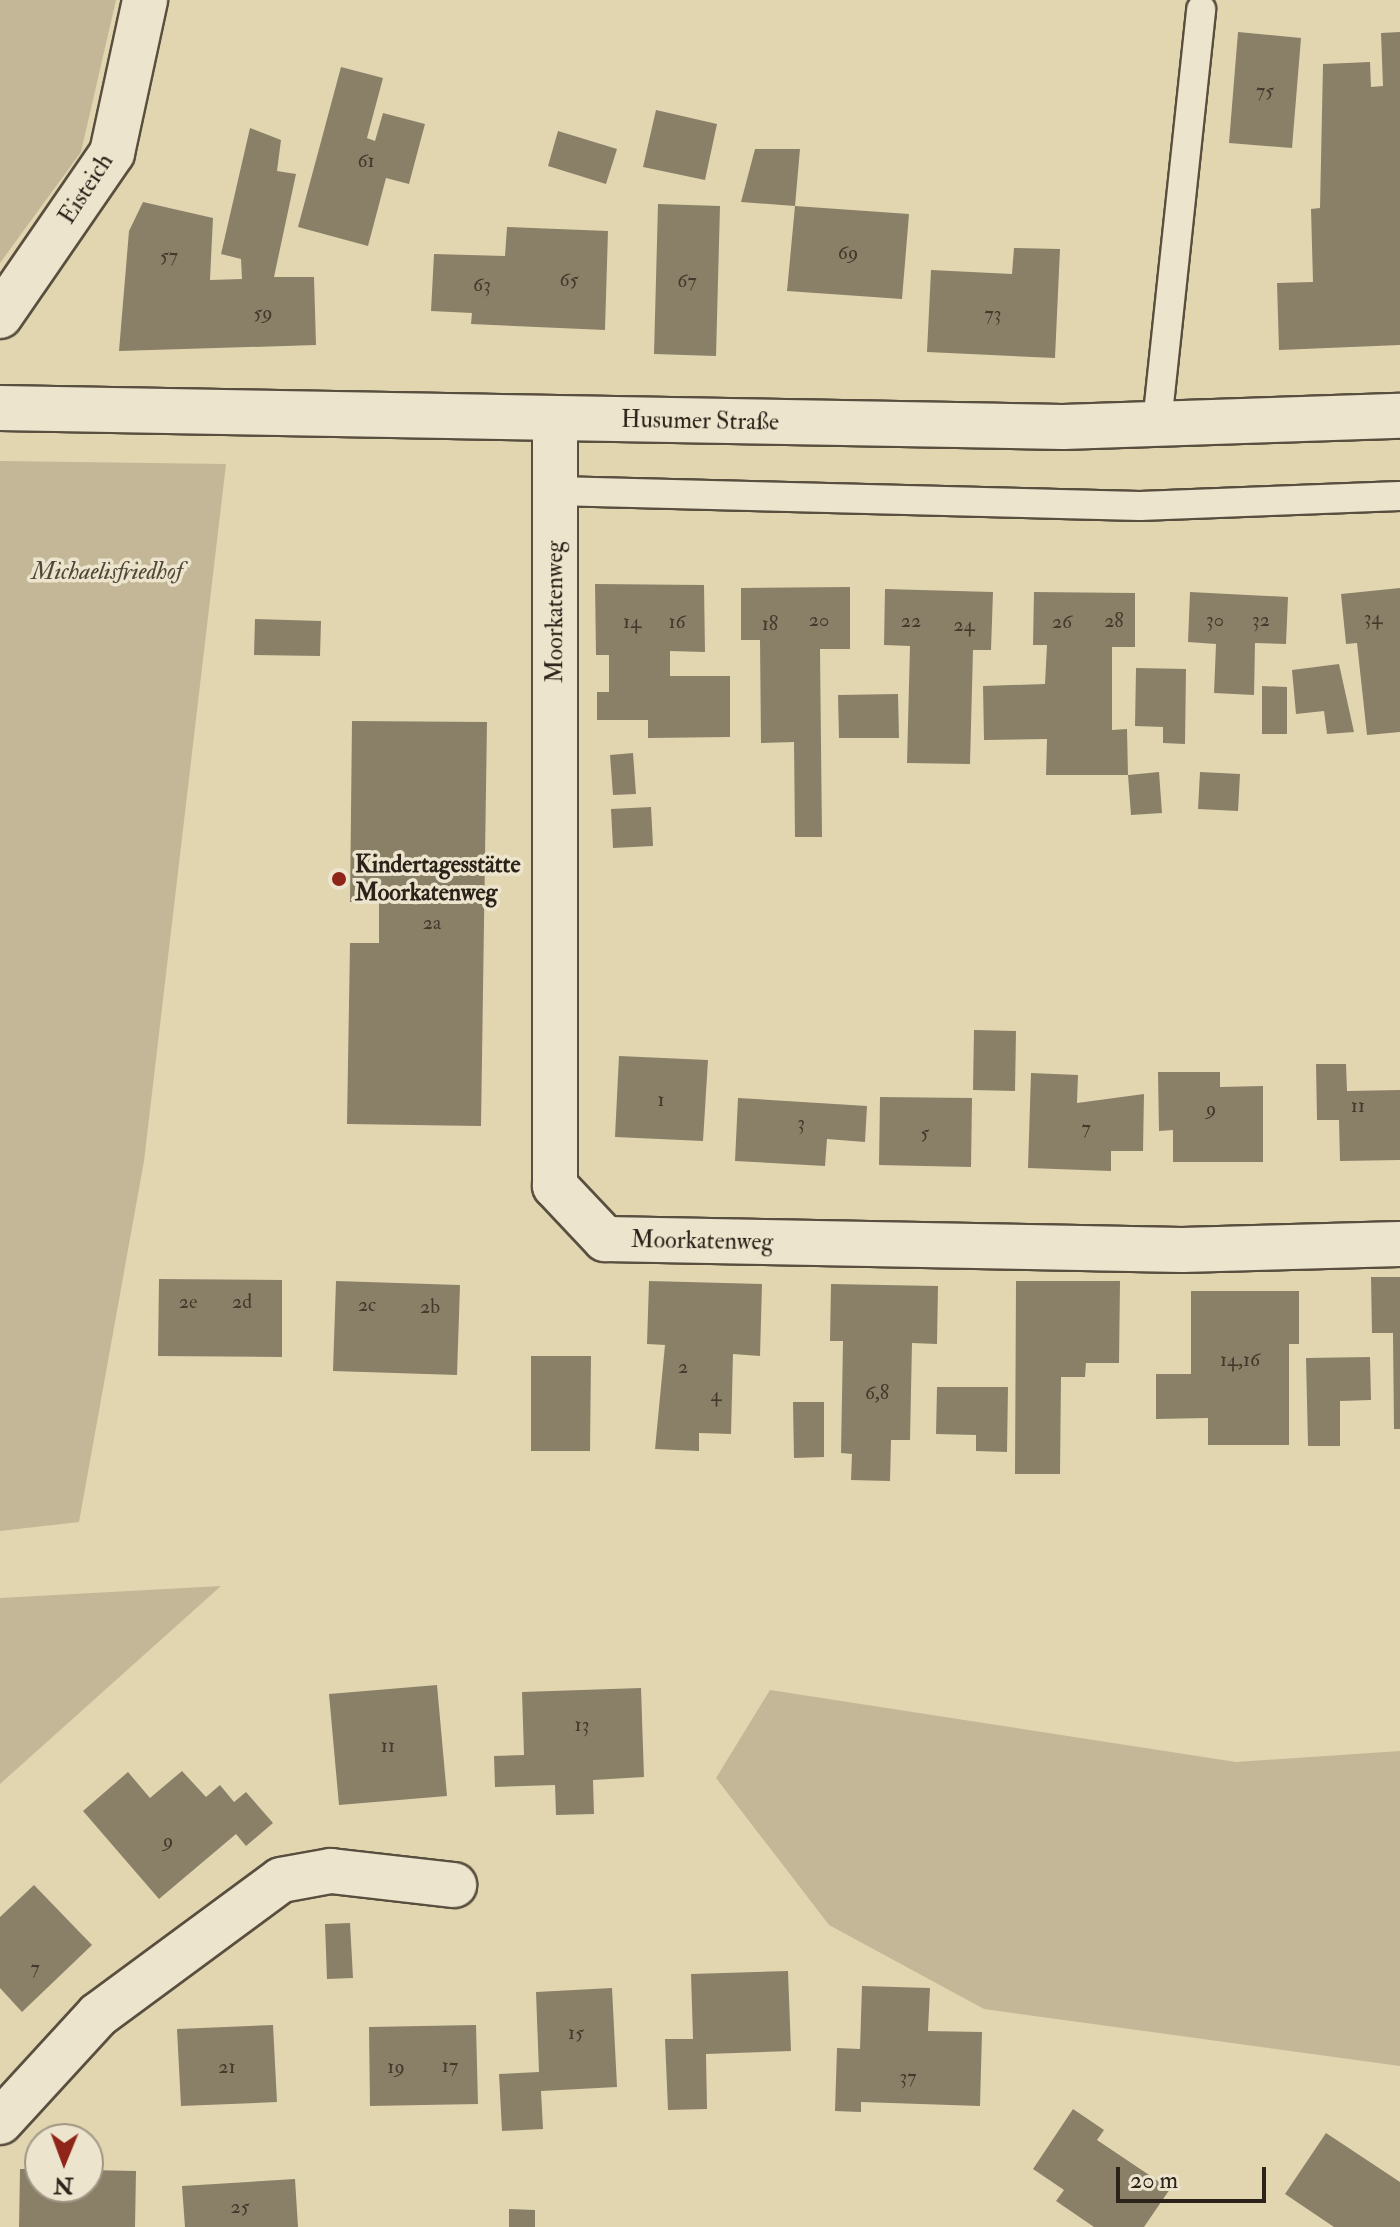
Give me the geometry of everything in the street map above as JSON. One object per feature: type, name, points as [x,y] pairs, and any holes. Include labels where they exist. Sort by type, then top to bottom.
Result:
[{"type":"street","name":"Eisteich","points":[[0,316],[112,153],[145,0]]},
{"type":"street","name":"Husumer Straße","points":[[0,408],[555,418],[1157,423],[1400,416]]},
{"type":"street","name":"Moorkatenweg","points":[[555,418],[555,1186],[605,1239],[1182,1250],[1400,1244]]},
{"type":"street","points":[[0,2122],[98,2015],[281,1880],[331,1871],[454,1885]]},
{"type":"lane","points":[[1157,423],[1201,9]]},
{"type":"lane","points":[[555,491],[1140,506],[1400,496]]},
{"type":"green space","points":[[0,0],[116,0],[81,152],[0,263]]},
{"type":"green space","name":"Michaelisfriedhof","points":[[0,461],[226,464],[144,1161],[79,1522],[0,1531]]},
{"type":"green space","points":[[221,1586],[0,1784],[0,1598]]},
{"type":"green space","points":[[770,1690],[1236,1762],[1400,1751],[1400,2066],[984,2009],[829,1925],[716,1778]]},
{"type":"building","points":[[1238,32],[1301,38],[1292,148],[1229,143]]},
{"type":"building","points":[[1400,32],[1400,345],[1279,350],[1277,283],[1313,282],[1311,209],[1320,208],[1323,64],[1370,62],[1371,87],[1383,86],[1381,33]]},
{"type":"building","points":[[341,67],[383,78],[367,138],[375,141],[383,113],[425,124],[409,184],[386,178],[368,246],[298,227]]},
{"type":"building","points":[[656,110],[717,124],[705,180],[643,167]]},
{"type":"building","points":[[250,128],[281,140],[277,171],[296,174],[274,277],[314,277],[316,345],[119,351],[129,231],[143,202],[213,218],[210,280],[242,279],[241,259],[221,254]]},
{"type":"building","points":[[558,131],[617,149],[606,184],[548,166]]},
{"type":"building","points":[[755,149],[800,149],[795,206],[741,202]]},
{"type":"building","points":[[658,204],[720,206],[716,356],[654,354]]},
{"type":"building","points":[[795,206],[909,214],[902,299],[787,291]]},
{"type":"building","points":[[507,227],[608,231],[605,330],[471,324],[472,313],[431,311],[434,254],[505,256]]},
{"type":"building","points":[[1014,248],[1060,249],[1055,358],[927,352],[931,270],[1012,274]]},
{"type":"building","points":[[595,584],[704,585],[705,652],[670,651],[670,676],[730,676],[730,737],[648,738],[648,720],[597,720],[597,692],[609,692],[609,655],[596,655]]},
{"type":"building","points":[[850,587],[850,649],[820,649],[822,837],[795,837],[794,742],[761,743],[760,640],[741,640],[741,588]]},
{"type":"building","points":[[1400,588],[1400,732],[1367,735],[1357,643],[1346,644],[1341,594]]},
{"type":"building","points":[[885,589],[993,592],[991,650],[973,650],[970,764],[907,763],[910,646],[884,645]]},
{"type":"building","points":[[1034,592],[1135,593],[1135,647],[1112,647],[1112,730],[1127,729],[1128,775],[1046,775],[1047,739],[984,740],[983,686],[1045,684],[1047,645],[1033,645]]},
{"type":"building","points":[[1190,592],[1288,597],[1286,644],[1255,643],[1254,695],[1214,693],[1216,644],[1188,642]]},
{"type":"building","points":[[255,619],[321,621],[320,656],[254,655]]},
{"type":"building","points":[[1339,664],[1354,732],[1327,734],[1324,711],[1296,714],[1292,670]]},
{"type":"building","points":[[1136,668],[1186,669],[1185,744],[1163,743],[1163,727],[1135,726]]},
{"type":"building","points":[[1262,686],[1287,687],[1287,734],[1262,734]]},
{"type":"building","points":[[898,694],[899,738],[839,738],[838,695]]},
{"type":"building","points":[[352,721],[487,722],[481,1126],[347,1124],[350,943],[379,943],[379,902],[350,902]]},
{"type":"building","points":[[633,753],[636,794],[613,795],[610,755]]},
{"type":"building","points":[[1159,772],[1162,813],[1131,815],[1128,775]]},
{"type":"building","points":[[1200,772],[1240,774],[1238,811],[1198,809]]},
{"type":"building","points":[[651,807],[653,846],[613,848],[611,809]]},
{"type":"building","points":[[974,1030],[1016,1031],[1015,1091],[973,1090]]},
{"type":"building","points":[[619,1056],[708,1060],[703,1141],[615,1137]]},
{"type":"building","points":[[1316,1064],[1346,1064],[1347,1091],[1400,1090],[1400,1160],[1340,1161],[1339,1120],[1317,1120]]},
{"type":"building","points":[[1158,1072],[1220,1072],[1220,1087],[1263,1086],[1263,1162],[1173,1162],[1173,1130],[1159,1131]]},
{"type":"building","points":[[1031,1073],[1078,1075],[1077,1103],[1144,1094],[1143,1151],[1111,1151],[1111,1171],[1028,1168]]},
{"type":"building","points":[[880,1097],[972,1098],[971,1167],[879,1165]]},
{"type":"building","points":[[738,1098],[867,1106],[865,1142],[827,1139],[825,1166],[735,1161]]},
{"type":"building","points":[[1371,1277],[1400,1277],[1400,1429],[1394,1429],[1393,1333],[1372,1333]]},
{"type":"building","points":[[159,1279],[282,1280],[282,1357],[158,1356]]},
{"type":"building","points":[[336,1281],[460,1285],[457,1375],[333,1371]]},
{"type":"building","points":[[649,1281],[762,1284],[760,1356],[733,1354],[731,1434],[699,1433],[699,1451],[655,1449],[665,1345],[647,1344]]},
{"type":"building","points":[[1016,1281],[1120,1281],[1119,1363],[1086,1363],[1085,1377],[1061,1377],[1060,1474],[1015,1474]]},
{"type":"building","points":[[831,1284],[938,1286],[937,1344],[912,1343],[910,1440],[891,1440],[890,1481],[851,1480],[852,1454],[841,1453],[843,1341],[830,1341]]},
{"type":"building","points":[[1191,1291],[1299,1291],[1299,1344],[1289,1344],[1289,1445],[1208,1445],[1208,1418],[1156,1419],[1156,1374],[1191,1374]]},
{"type":"building","points":[[531,1356],[591,1356],[590,1451],[531,1451]]},
{"type":"building","points":[[1370,1357],[1371,1400],[1340,1401],[1340,1446],[1308,1446],[1306,1358]]},
{"type":"building","points":[[937,1387],[1008,1387],[1007,1452],[976,1451],[976,1435],[936,1434]]},
{"type":"building","points":[[793,1402],[824,1402],[824,1457],[794,1458]]},
{"type":"building","points":[[437,1685],[447,1796],[339,1805],[329,1694]]},
{"type":"building","points":[[641,1688],[644,1777],[593,1780],[594,1814],[556,1815],[555,1785],[495,1787],[494,1756],[524,1755],[522,1692]]},
{"type":"building","points":[[182,1771],[206,1797],[220,1785],[234,1802],[246,1792],[273,1823],[246,1846],[236,1834],[159,1899],[83,1811],[128,1772],[150,1798]]},
{"type":"building","points":[[34,1885],[92,1945],[22,2012],[0,1988],[0,1917]]},
{"type":"building","points":[[350,1923],[353,1978],[327,1979],[325,1924]]},
{"type":"building","points":[[788,1971],[791,2051],[706,2054],[707,2109],[668,2110],[665,2039],[693,2039],[691,1974]]},
{"type":"building","points":[[862,1986],[930,1988],[928,2031],[982,2032],[980,2106],[861,2102],[861,2112],[835,2111],[837,2048],[860,2049]]},
{"type":"building","points":[[612,1988],[617,2087],[541,2091],[543,2129],[502,2131],[499,2074],[539,2072],[536,1992]]},
{"type":"building","points":[[273,2025],[277,2102],[181,2106],[177,2029]]},
{"type":"building","points":[[476,2025],[478,2104],[370,2106],[369,2027]]},
{"type":"building","points":[[1073,2109],[1104,2130],[1097,2140],[1170,2189],[1144,2227],[1094,2227],[1056,2201],[1064,2190],[1033,2169]]},
{"type":"building","points":[[1326,2133],[1400,2182],[1400,2227],[1334,2227],[1285,2194]]},
{"type":"building","points":[[20,2169],[24,2169],[24,2203],[104,2203],[104,2170],[136,2171],[135,2227],[19,2227]]},
{"type":"building","points":[[295,2179],[298,2227],[185,2227],[182,2186]]},
{"type":"building","points":[[509,2209],[535,2210],[535,2227],[509,2227]]},
{"type":"place","name":"Kindertagesstätte Moorkatenweg","points":[[339,879]]}]
